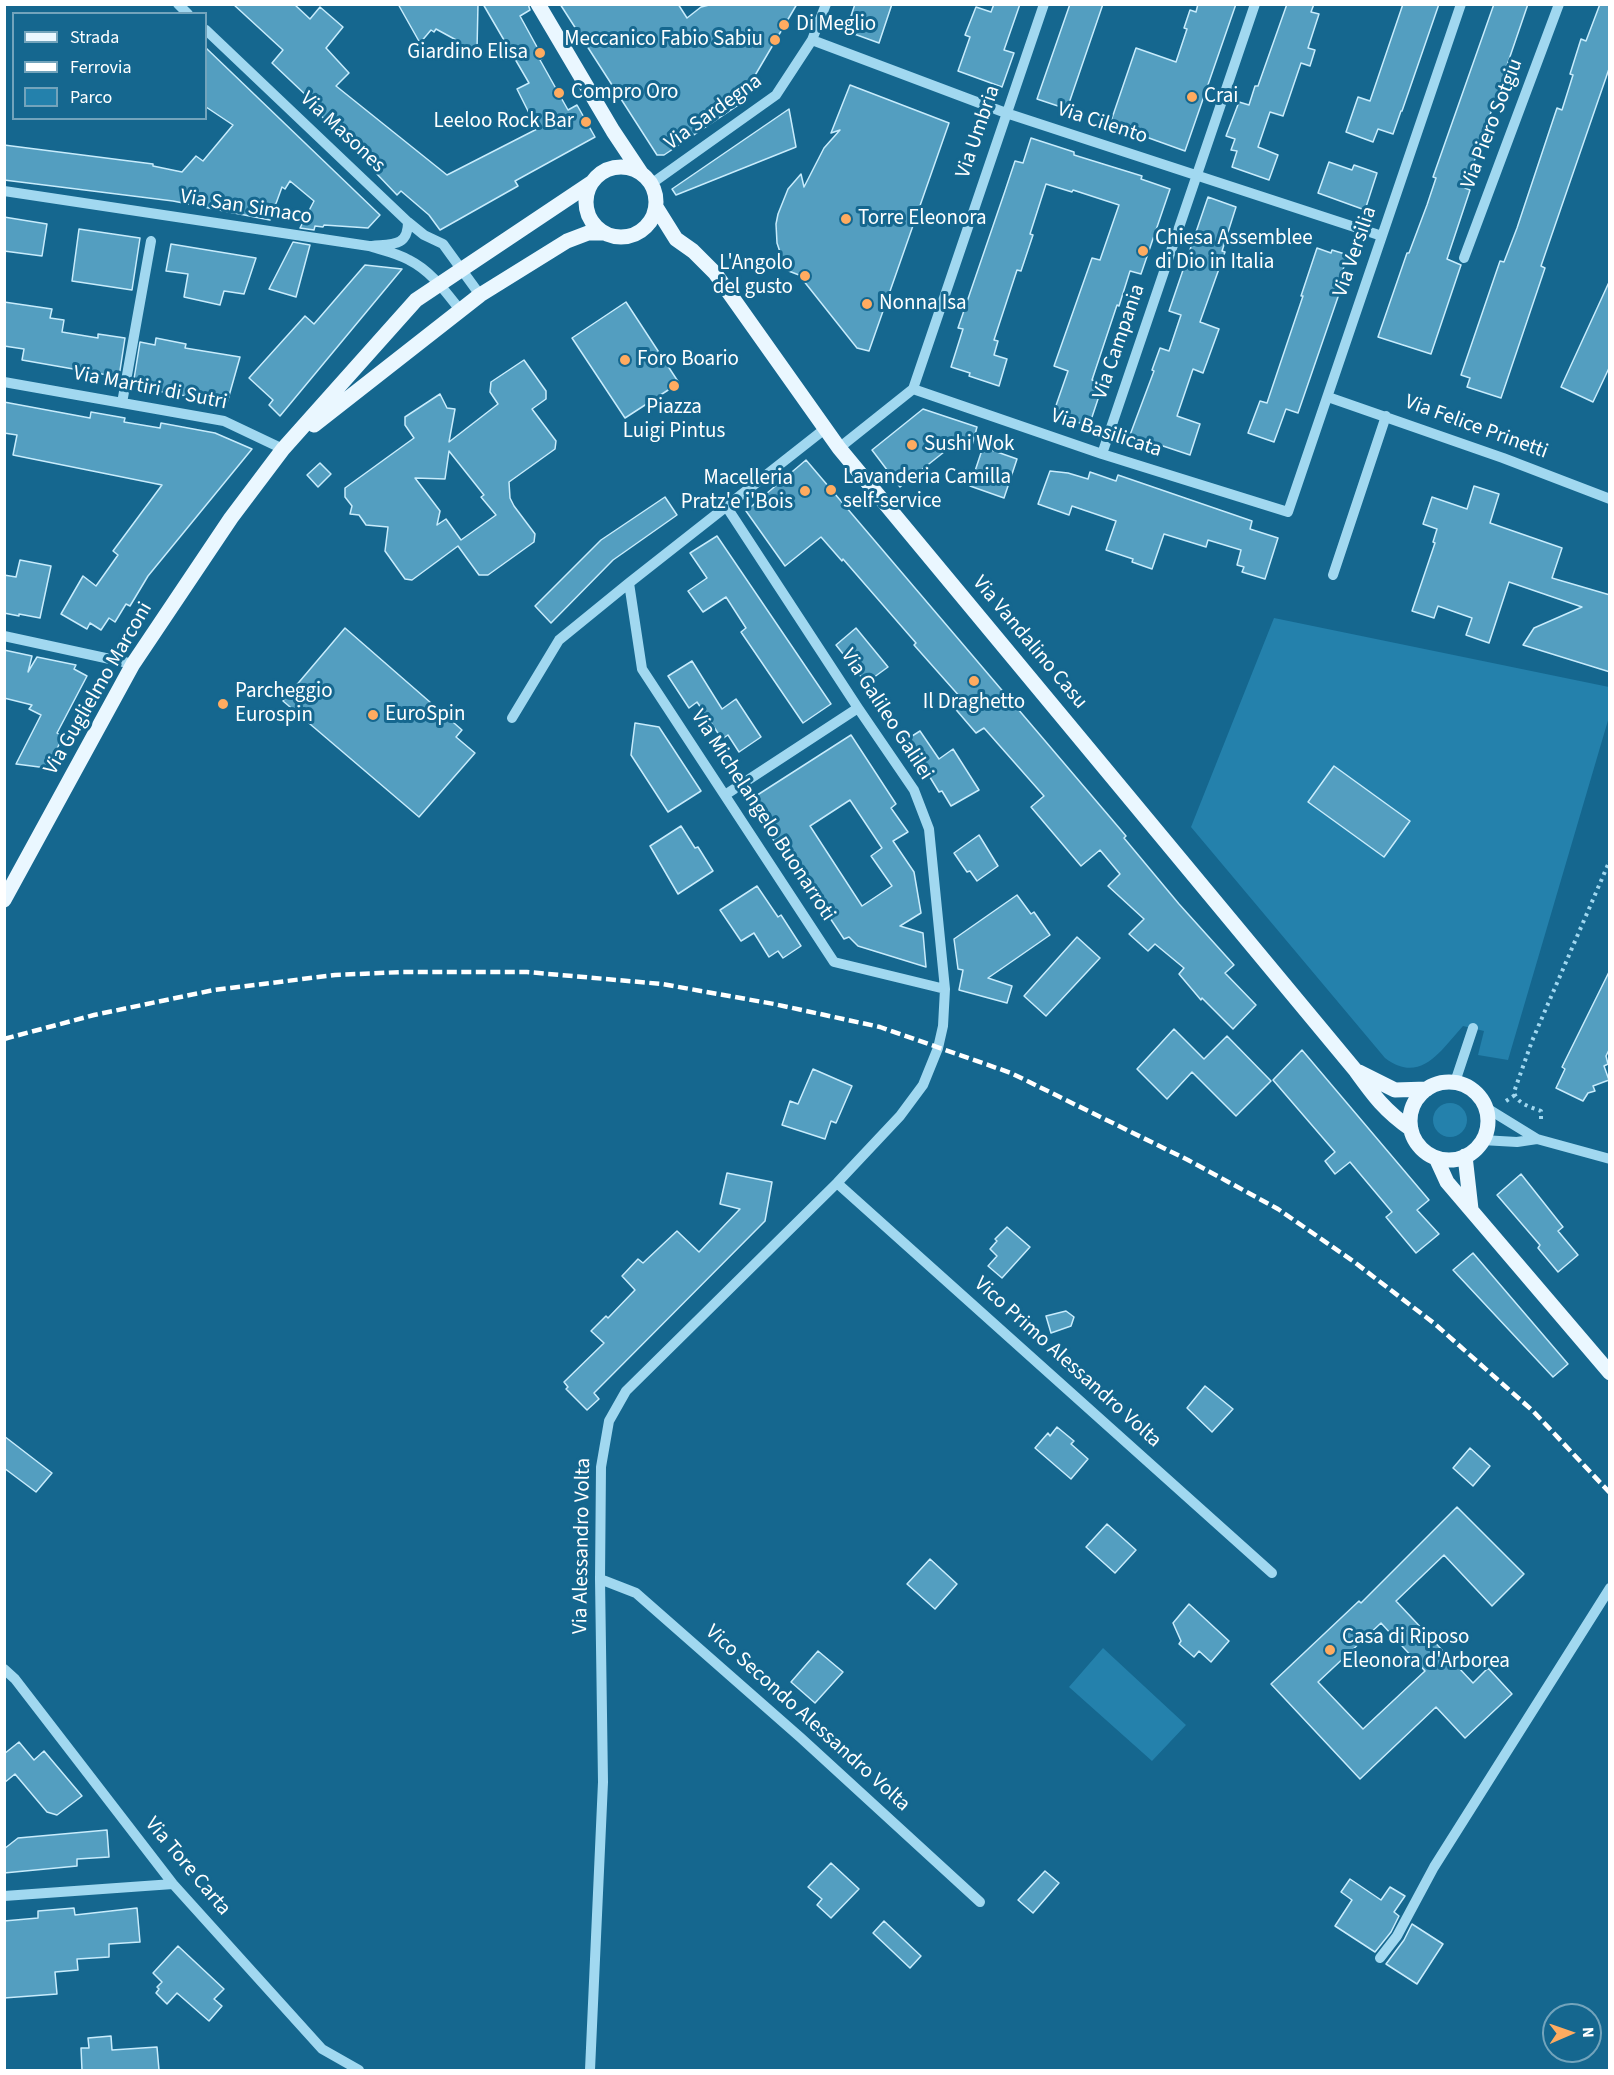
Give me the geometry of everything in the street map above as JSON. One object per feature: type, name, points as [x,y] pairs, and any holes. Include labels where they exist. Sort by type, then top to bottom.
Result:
[{"type":"main road","points":[[538,4],[613,131],[646,178],[656,199],[656,207],[650,222],[641,231],[620,237],[604,233],[596,227],[586,210],[587,191],[591,183],[604,171],[621,167],[635,170],[646,178]]},
{"type":"main road","points":[[613,131],[621,167]]},
{"type":"main road","name":"Via Guglielmo Marconi","points":[[4,900],[133,664],[231,518],[283,449],[416,300],[440,283],[457,264],[538,220],[591,183]]},
{"type":"main road","name":"Via Vandalino Casu","points":[[656,207],[676,239]]},
{"type":"main road","name":"Via Vandalino Casu","points":[[641,231],[676,239],[693,251],[715,273],[839,448],[1356,1071],[1380,1104],[1392,1116],[1411,1129]]},
{"type":"main road","name":"Via Guglielmo Marconi","points":[[283,449],[480,295],[567,241],[588,233],[604,233]]},
{"type":"main road","name":"Via Vandalino Casu","points":[[1356,1071],[1395,1090],[1427,1089]]},
{"type":"main road","points":[[1443,1082],[1455,1082],[1467,1086],[1477,1094],[1485,1107],[1487,1128],[1474,1151],[1449,1160],[1436,1158],[1416,1142],[1411,1129],[1410,1116],[1414,1103],[1421,1093],[1443,1082]]},
{"type":"main road","points":[[1465,1156],[1471,1209]]},
{"type":"main road","points":[[1436,1158],[1447,1182],[1610,1373]]},
{"type":"street","name":"Via Sardegna","points":[[646,178],[776,95],[812,40],[826,4]]},
{"type":"street","name":"Via Umbria","points":[[913,389],[1044,4]]},
{"type":"street","name":"Via Campania","points":[[1102,454],[1255,4]]},
{"type":"street","name":"Via Versilia","points":[[1288,512],[1461,4]]},
{"type":"street","name":"Via Piero Sotgiu","points":[[1464,258],[1559,4]]},
{"type":"street","name":"Via Masones","points":[[207,31],[408,222],[424,235],[443,244],[457,264]]},
{"type":"street","name":"Via Cilento","points":[[812,40],[1006,113],[1382,236]]},
{"type":"street","name":"Via San Simaco","points":[[4,191],[369,246],[408,259],[440,283],[459,310]]},
{"type":"street","points":[[369,246],[404,240],[408,233],[408,222]]},
{"type":"street","points":[[122,403],[151,241]]},
{"type":"street","points":[[457,264],[480,295]]},
{"type":"street","name":"Via Martiri di Sutri","points":[[4,382],[224,421],[283,449]]},
{"type":"street","points":[[839,448],[913,389]]},
{"type":"street","name":"Via Basilicata","points":[[913,389],[1102,454],[1288,512]]},
{"type":"street","name":"Via Felice Prinetti","points":[[1328,397],[1503,458],[1610,499]]},
{"type":"street","points":[[1333,575],[1386,416]]},
{"type":"street","points":[[512,718],[559,640],[826,428]]},
{"type":"street","name":"Via Galileo Galilei","points":[[726,506],[914,790],[929,829],[945,989],[944,1007]]},
{"type":"street","name":"Via Michelangelo Buonarroti","points":[[628,583],[642,669],[834,962],[945,989]]},
{"type":"street","points":[[4,636],[133,664]]},
{"type":"street","points":[[724,795],[858,708]]},
{"type":"street","name":"Via Alessandro Volta","points":[[591,2070],[603,1782],[601,1467],[609,1421],[626,1391],[837,1183],[900,1116],[922,1085],[938,1048],[944,1007]]},
{"type":"street","points":[[1455,1082],[1473,1028]]},
{"type":"street","points":[[1485,1107],[1537,1139],[1610,1159]]},
{"type":"street","points":[[1482,1140],[1517,1142],[1537,1139]]},
{"type":"street","name":"Vico Primo Alessandro Volta","points":[[837,1183],[1272,1573]]},
{"type":"street","name":"Vico Secondo Alessandro Volta","points":[[600,1579],[636,1593],[801,1738],[980,1902]]},
{"type":"street","points":[[1380,1958],[1397,1936],[1434,1867],[1610,1588]]},
{"type":"street","name":"Via Tore Carta","points":[[4,1669],[15,1679],[173,1884],[322,2049],[359,2070]]},
{"type":"street","points":[[4,1896],[173,1884]]},
{"type":"path","points":[[1541,1119],[1541,1111],[1520,1102],[1514,1092],[1532,1041],[1610,860]]},
{"type":"path","points":[[1506,1101],[1515,1095]]},
{"type":"green space","points":[[1274,618],[1609,687],[1609,717],[1508,1060],[1478,1055],[1484,1031],[1463,1026],[1438,1054],[1420,1066],[1409,1068],[1385,1058],[1191,827]]},
{"type":"green space","points":[[1450,1103],[1462,1108],[1467,1120],[1462,1132],[1450,1137],[1438,1132],[1433,1120],[1438,1108]]},
{"type":"green space","points":[[1103,1648],[1186,1725],[1152,1761],[1069,1687]]},
{"type":"building","points":[[233,4],[294,4],[310,19],[320,7],[343,27],[326,48],[349,73],[336,86],[447,175],[537,129],[517,89],[529,83],[483,4],[528,4],[530,10],[520,16],[543,58],[540,60],[568,110],[577,105],[595,137],[515,181],[518,186],[440,230],[429,215],[401,191],[397,195],[308,102],[310,99],[272,63],[283,50]]},
{"type":"building","points":[[398,4],[478,4],[477,50],[463,57],[458,41],[436,29],[434,32],[431,30],[420,43]]},
{"type":"building","points":[[560,4],[678,4],[687,18],[701,7],[713,4],[797,4],[737,106],[664,155],[657,155]]},
{"type":"building","points":[[855,4],[892,4],[879,43],[846,31]]},
{"type":"building","points":[[994,4],[1020,4],[1004,50],[1014,53],[1002,87],[958,71],[970,37],[965,35],[976,7],[991,12]]},
{"type":"building","points":[[1070,4],[1103,4],[1067,109],[1037,99]]},
{"type":"building","points":[[1198,4],[1236,4],[1185,151],[1110,124],[1136,48],[1176,62],[1187,29],[1184,28],[1190,10],[1196,12]]},
{"type":"building","points":[[1287,4],[1314,4],[1311,12],[1319,14],[1308,48],[1315,50],[1310,66],[1301,63],[1283,116],[1270,112],[1258,147],[1278,155],[1269,180],[1232,167],[1237,151],[1231,150],[1235,139],[1226,136],[1239,102],[1249,105],[1255,86],[1258,86]]},
{"type":"building","points":[[1403,4],[1439,4],[1393,134],[1378,129],[1373,142],[1346,132],[1358,97],[1370,101]]},
{"type":"building","points":[[1494,4],[1528,4],[1465,188],[1470,190],[1447,259],[1461,265],[1431,354],[1378,337],[1407,253],[1409,253],[1427,205],[1436,178],[1433,177]]},
{"type":"building","points":[[1600,4],[1610,4],[1610,66],[1541,266],[1545,268],[1501,398],[1467,387],[1470,378],[1461,375],[1500,261],[1504,262],[1517,228],[1557,108],[1562,110],[1581,39],[1586,41]]},
{"type":"building","points":[[207,49],[380,215],[368,228],[324,225],[323,227],[315,226],[314,230],[300,228],[314,201],[290,181],[285,189],[282,187],[270,220],[173,201],[4,180],[4,145],[153,164],[153,166],[182,172],[196,156],[203,161],[233,125],[207,108]]},
{"type":"building","name":"Torre Eleonora","points":[[850,85],[949,123],[869,351],[857,348],[799,275],[782,266],[777,243],[778,214],[788,189],[801,174],[804,187],[824,148],[840,130],[831,133]]},
{"type":"building","points":[[789,109],[796,147],[676,195],[672,189]]},
{"type":"building","points":[[1031,138],[1074,152],[1074,155],[1142,176],[1141,179],[1170,189],[1141,274],[1130,271],[1119,306],[1117,305],[1092,380],[1103,384],[1089,426],[1053,414],[1068,371],[1054,366],[1092,258],[1100,260],[1119,205],[1046,184],[1021,271],[1017,270],[994,340],[998,341],[994,355],[1007,359],[999,386],[951,367],[963,329],[958,328],[1015,161],[1023,163]]},
{"type":"building","points":[[1329,162],[1352,170],[1354,165],[1377,173],[1365,210],[1318,193]]},
{"type":"building","points":[[1208,197],[1236,207],[1222,251],[1225,252],[1200,322],[1219,329],[1203,373],[1193,369],[1177,416],[1200,424],[1190,455],[1130,435],[1154,371],[1152,370],[1160,348],[1169,351],[1181,315],[1169,311]]},
{"type":"building","points":[[4,217],[47,224],[42,256],[4,251]]},
{"type":"building","points":[[79,229],[140,238],[132,290],[72,281]]},
{"type":"building","points":[[293,242],[310,245],[296,297],[269,289]]},
{"type":"building","points":[[171,244],[256,258],[244,294],[224,291],[220,305],[184,297],[188,274],[166,271]]},
{"type":"building","points":[[1317,248],[1348,255],[1335,293],[1339,294],[1298,413],[1286,409],[1274,442],[1248,433],[1260,401],[1267,403]]},
{"type":"building","points":[[365,265],[402,269],[280,416],[269,405],[273,400],[249,378],[305,316],[314,324]]},
{"type":"building","points":[[1610,280],[1610,366],[1593,402],[1561,387]]},
{"type":"building","points":[[4,302],[52,309],[50,318],[64,320],[62,332],[98,338],[98,334],[125,338],[119,377],[22,360],[24,349],[4,346]]},
{"type":"building","name":"Foro Boario","points":[[626,302],[679,383],[625,418],[572,338]]},
{"type":"building","points":[[156,338],[186,344],[185,348],[240,357],[227,403],[146,389],[148,381],[134,379],[140,342],[155,345]]},
{"type":"building","points":[[524,360],[546,391],[546,399],[532,409],[556,441],[555,449],[509,482],[510,498],[535,534],[534,542],[488,575],[479,575],[458,546],[412,580],[405,579],[385,551],[388,527],[366,525],[359,515],[350,514],[352,506],[345,497],[345,488],[414,438],[405,425],[405,417],[440,394],[447,408],[455,409],[449,442],[498,404],[490,392],[491,382]],"holes":[[[449,451],[484,495],[481,497],[496,515],[461,540],[446,519],[437,525],[440,511],[415,478],[445,479]]]},
{"type":"building","points":[[4,402],[90,418],[91,412],[125,418],[124,422],[160,428],[161,423],[215,433],[252,449],[148,576],[130,606],[126,604],[115,622],[109,618],[101,630],[90,623],[87,629],[61,614],[83,576],[96,586],[118,555],[113,551],[162,485],[13,455],[17,435],[4,433]]},
{"type":"building","name":"Sushi Wok","points":[[923,409],[977,427],[971,449],[948,442],[944,452],[900,487],[872,450]]},
{"type":"building","points":[[983,447],[1017,459],[1004,498],[970,486]]},
{"type":"building","points":[[806,460],[1126,836],[1124,838],[1179,904],[1234,965],[1225,973],[1256,1005],[1233,1029],[1202,998],[1201,1000],[1179,974],[1184,968],[1155,944],[1148,951],[1129,934],[1144,919],[1108,886],[1120,874],[1100,850],[1081,866],[1031,807],[1044,796],[984,728],[976,733],[952,705],[961,698],[843,559],[842,561],[821,537],[785,566],[746,511]]},
{"type":"building","points":[[320,463],[331,474],[318,487],[307,475]]},
{"type":"building","points":[[1050,471],[1088,479],[1090,472],[1116,481],[1118,475],[1252,521],[1250,529],[1278,538],[1265,579],[1242,572],[1244,567],[1237,565],[1241,550],[1208,540],[1206,547],[1164,534],[1152,569],[1132,562],[1133,559],[1106,550],[1116,521],[1072,506],[1069,515],[1038,504]]},
{"type":"building","points":[[1474,486],[1499,494],[1490,523],[1562,548],[1552,578],[1610,595],[1610,672],[1523,645],[1534,628],[1582,607],[1509,582],[1489,643],[1466,635],[1472,618],[1438,606],[1434,618],[1412,611],[1435,543],[1433,542],[1437,529],[1423,524],[1432,497],[1467,509]]},
{"type":"building","points":[[665,497],[677,515],[613,560],[551,623],[535,606],[601,540]]},
{"type":"building","points":[[717,536],[831,704],[803,723],[741,632],[746,628],[726,597],[703,612],[688,591],[707,578],[690,553]]},
{"type":"building","points":[[20,560],[51,566],[40,618],[4,613],[4,575],[16,577]]},
{"type":"building","name":"EuroSpin","points":[[345,628],[462,730],[456,737],[475,753],[419,817],[283,701]]},
{"type":"building","points":[[856,628],[888,667],[866,683],[836,645]]},
{"type":"building","points":[[4,650],[32,656],[28,672],[37,657],[76,665],[74,669],[87,676],[57,733],[63,737],[47,768],[16,764],[41,715],[29,709],[32,705],[4,698]]},
{"type":"building","points":[[692,661],[722,709],[736,699],[761,737],[739,752],[728,735],[722,739],[697,702],[689,708],[668,676]]},
{"type":"building","points":[[635,723],[659,727],[701,791],[668,812],[631,755]]},
{"type":"building","points":[[920,731],[939,759],[953,749],[979,790],[951,806],[925,769],[921,771],[901,743]]},
{"type":"building","points":[[851,735],[896,804],[891,808],[908,832],[893,841],[914,872],[921,913],[900,926],[923,933],[926,967],[858,946],[849,937],[844,939],[820,903],[816,905],[748,801]],"holes":[[[850,800],[882,848],[871,856],[892,886],[862,906],[810,826]]]},
{"type":"building","points":[[1334,766],[1410,821],[1384,857],[1308,802]]},
{"type":"building","points":[[681,826],[713,871],[678,894],[650,846]]},
{"type":"building","points":[[979,835],[998,866],[977,881],[970,871],[967,872],[954,853]]},
{"type":"building","points":[[757,886],[778,917],[781,915],[801,946],[783,958],[778,951],[769,957],[754,933],[741,941],[720,910]]},
{"type":"building","points":[[1017,895],[1031,914],[1034,912],[1050,935],[988,978],[1012,986],[1007,1003],[959,990],[963,970],[958,969],[954,939]]},
{"type":"building","points":[[1077,937],[1100,958],[1046,1016],[1024,996]]},
{"type":"building","points":[[1610,970],[1610,1048],[1606,1056],[1608,1064],[1604,1066],[1609,1080],[1593,1086],[1595,1091],[1588,1093],[1583,1101],[1556,1088],[1565,1069],[1562,1067]]},
{"type":"building","points":[[1174,1029],[1204,1059],[1227,1036],[1271,1081],[1236,1116],[1192,1072],[1167,1099],[1137,1069]]},
{"type":"building","points":[[1302,1050],[1429,1200],[1417,1210],[1439,1234],[1416,1253],[1386,1217],[1392,1212],[1350,1162],[1335,1174],[1325,1161],[1335,1152],[1273,1080]]},
{"type":"building","points":[[813,1069],[852,1086],[836,1123],[831,1121],[825,1139],[782,1125],[790,1101],[798,1104]]},
{"type":"building","points":[[727,1173],[772,1182],[765,1221],[594,1393],[599,1399],[587,1410],[566,1389],[568,1387],[564,1382],[604,1343],[591,1331],[606,1316],[608,1318],[635,1290],[622,1276],[638,1259],[643,1263],[677,1231],[699,1252],[740,1209],[720,1204]]},
{"type":"building","points":[[1521,1174],[1563,1227],[1558,1231],[1578,1255],[1558,1272],[1538,1248],[1540,1245],[1497,1195]]},
{"type":"building","points":[[1007,1227],[1030,1247],[1002,1278],[988,1266],[997,1256],[990,1249],[997,1241],[995,1239]]},
{"type":"building","points":[[1473,1253],[1568,1364],[1553,1377],[1453,1270]]},
{"type":"building","points":[[1066,1311],[1074,1317],[1071,1326],[1051,1333],[1046,1316]]},
{"type":"building","points":[[1205,1386],[1233,1409],[1212,1432],[1187,1408]]},
{"type":"building","points":[[1057,1427],[1074,1441],[1071,1444],[1088,1459],[1071,1479],[1035,1448],[1048,1433],[1050,1436]]},
{"type":"building","points":[[4,1436],[52,1473],[36,1492],[4,1468]]},
{"type":"building","points":[[1470,1448],[1490,1466],[1473,1486],[1453,1468]]},
{"type":"building","name":"Casa di Riposo Eleonora d'Arborea","points":[[1457,1507],[1524,1574],[1492,1606],[1444,1555],[1396,1601],[1473,1683],[1488,1668],[1512,1694],[1465,1738],[1436,1707],[1360,1779],[1271,1684],[1359,1601],[1361,1603]],"holes":[[[1381,1623],[1425,1671],[1363,1729],[1318,1682]]]},
{"type":"building","points":[[1107,1524],[1136,1550],[1115,1573],[1086,1547]]},
{"type":"building","points":[[930,1559],[957,1584],[935,1609],[907,1584]]},
{"type":"building","points":[[1189,1604],[1229,1641],[1211,1662],[1199,1651],[1194,1657],[1179,1644],[1181,1641],[1173,1623]]},
{"type":"building","points":[[818,1651],[843,1672],[815,1703],[791,1682]]},
{"type":"building","points":[[19,1742],[34,1760],[44,1751],[82,1796],[57,1815],[47,1812],[15,1774],[4,1783],[4,1754]]},
{"type":"building","points":[[107,1830],[109,1857],[77,1859],[77,1866],[4,1873],[4,1849],[18,1838]]},
{"type":"building","points":[[831,1863],[859,1889],[831,1918],[817,1905],[822,1899],[808,1887]]},
{"type":"building","points":[[1045,1871],[1059,1883],[1033,1913],[1018,1900]]},
{"type":"building","points":[[1350,1879],[1381,1900],[1390,1887],[1405,1896],[1394,1912],[1399,1916],[1391,1932],[1375,1952],[1335,1926],[1352,1900],[1341,1892]]},
{"type":"building","points":[[74,1908],[75,1915],[137,1908],[140,1942],[109,1944],[109,1957],[77,1959],[78,1970],[55,1972],[57,1994],[4,1998],[4,1921],[38,1918],[38,1911]]},
{"type":"building","points":[[884,1921],[921,1956],[910,1968],[873,1933]]},
{"type":"building","points":[[1412,1924],[1443,1944],[1417,1984],[1386,1964],[1404,1940]]},
{"type":"building","points":[[178,1946],[224,1989],[214,1999],[222,2006],[209,2021],[177,1993],[167,2004],[156,1993],[159,1989],[157,1987],[162,1982],[153,1973]]},
{"type":"building","points":[[111,2036],[112,2050],[157,2047],[159,2070],[82,2070],[81,2048],[89,2048],[88,2038]]},
{"type":"railway","points":[[4,1039],[94,1015],[214,990],[335,975],[403,972],[527,972],[662,984],[774,1004],[880,1027],[1011,1073],[1188,1160],[1278,1209],[1353,1261],[1435,1324],[1533,1411],[1610,1493]]},
{"type":"place","name":"Di Meglio","points":[[784,25]]},
{"type":"place","name":"Meccanico Fabio Sabiu","points":[[775,40]]},
{"type":"place","name":"Giardino Elisa","points":[[540,53]]},
{"type":"place","name":"Compro Oro","points":[[559,93]]},
{"type":"place","name":"Crai","points":[[1192,97]]},
{"type":"place","name":"Leeloo Rock Bar","points":[[586,122]]},
{"type":"place","name":"Torre Eleonora","points":[[846,219]]},
{"type":"place","name":"Chiesa Assemblee di Dio in Italia","points":[[1143,251]]},
{"type":"place","name":"L'Angolo del gusto","points":[[805,276]]},
{"type":"place","name":"Nonna Isa","points":[[867,304]]},
{"type":"place","name":"Foro Boario","points":[[625,360]]},
{"type":"place","name":"Piazza Luigi Pintus","points":[[674,386]]},
{"type":"place","name":"Sushi Wok","points":[[912,445]]},
{"type":"place","name":"Lavanderia Camilla self-service","points":[[831,490]]},
{"type":"place","name":"Macelleria Pratz'e i'Bois","points":[[805,491]]},
{"type":"place","name":"Il Draghetto","points":[[974,681]]},
{"type":"place","name":"Parcheggio Eurospin","points":[[223,704]]},
{"type":"place","name":"EuroSpin","points":[[373,715]]},
{"type":"place","name":"Casa di Riposo Eleonora d'Arborea","points":[[1330,1650]]}]
